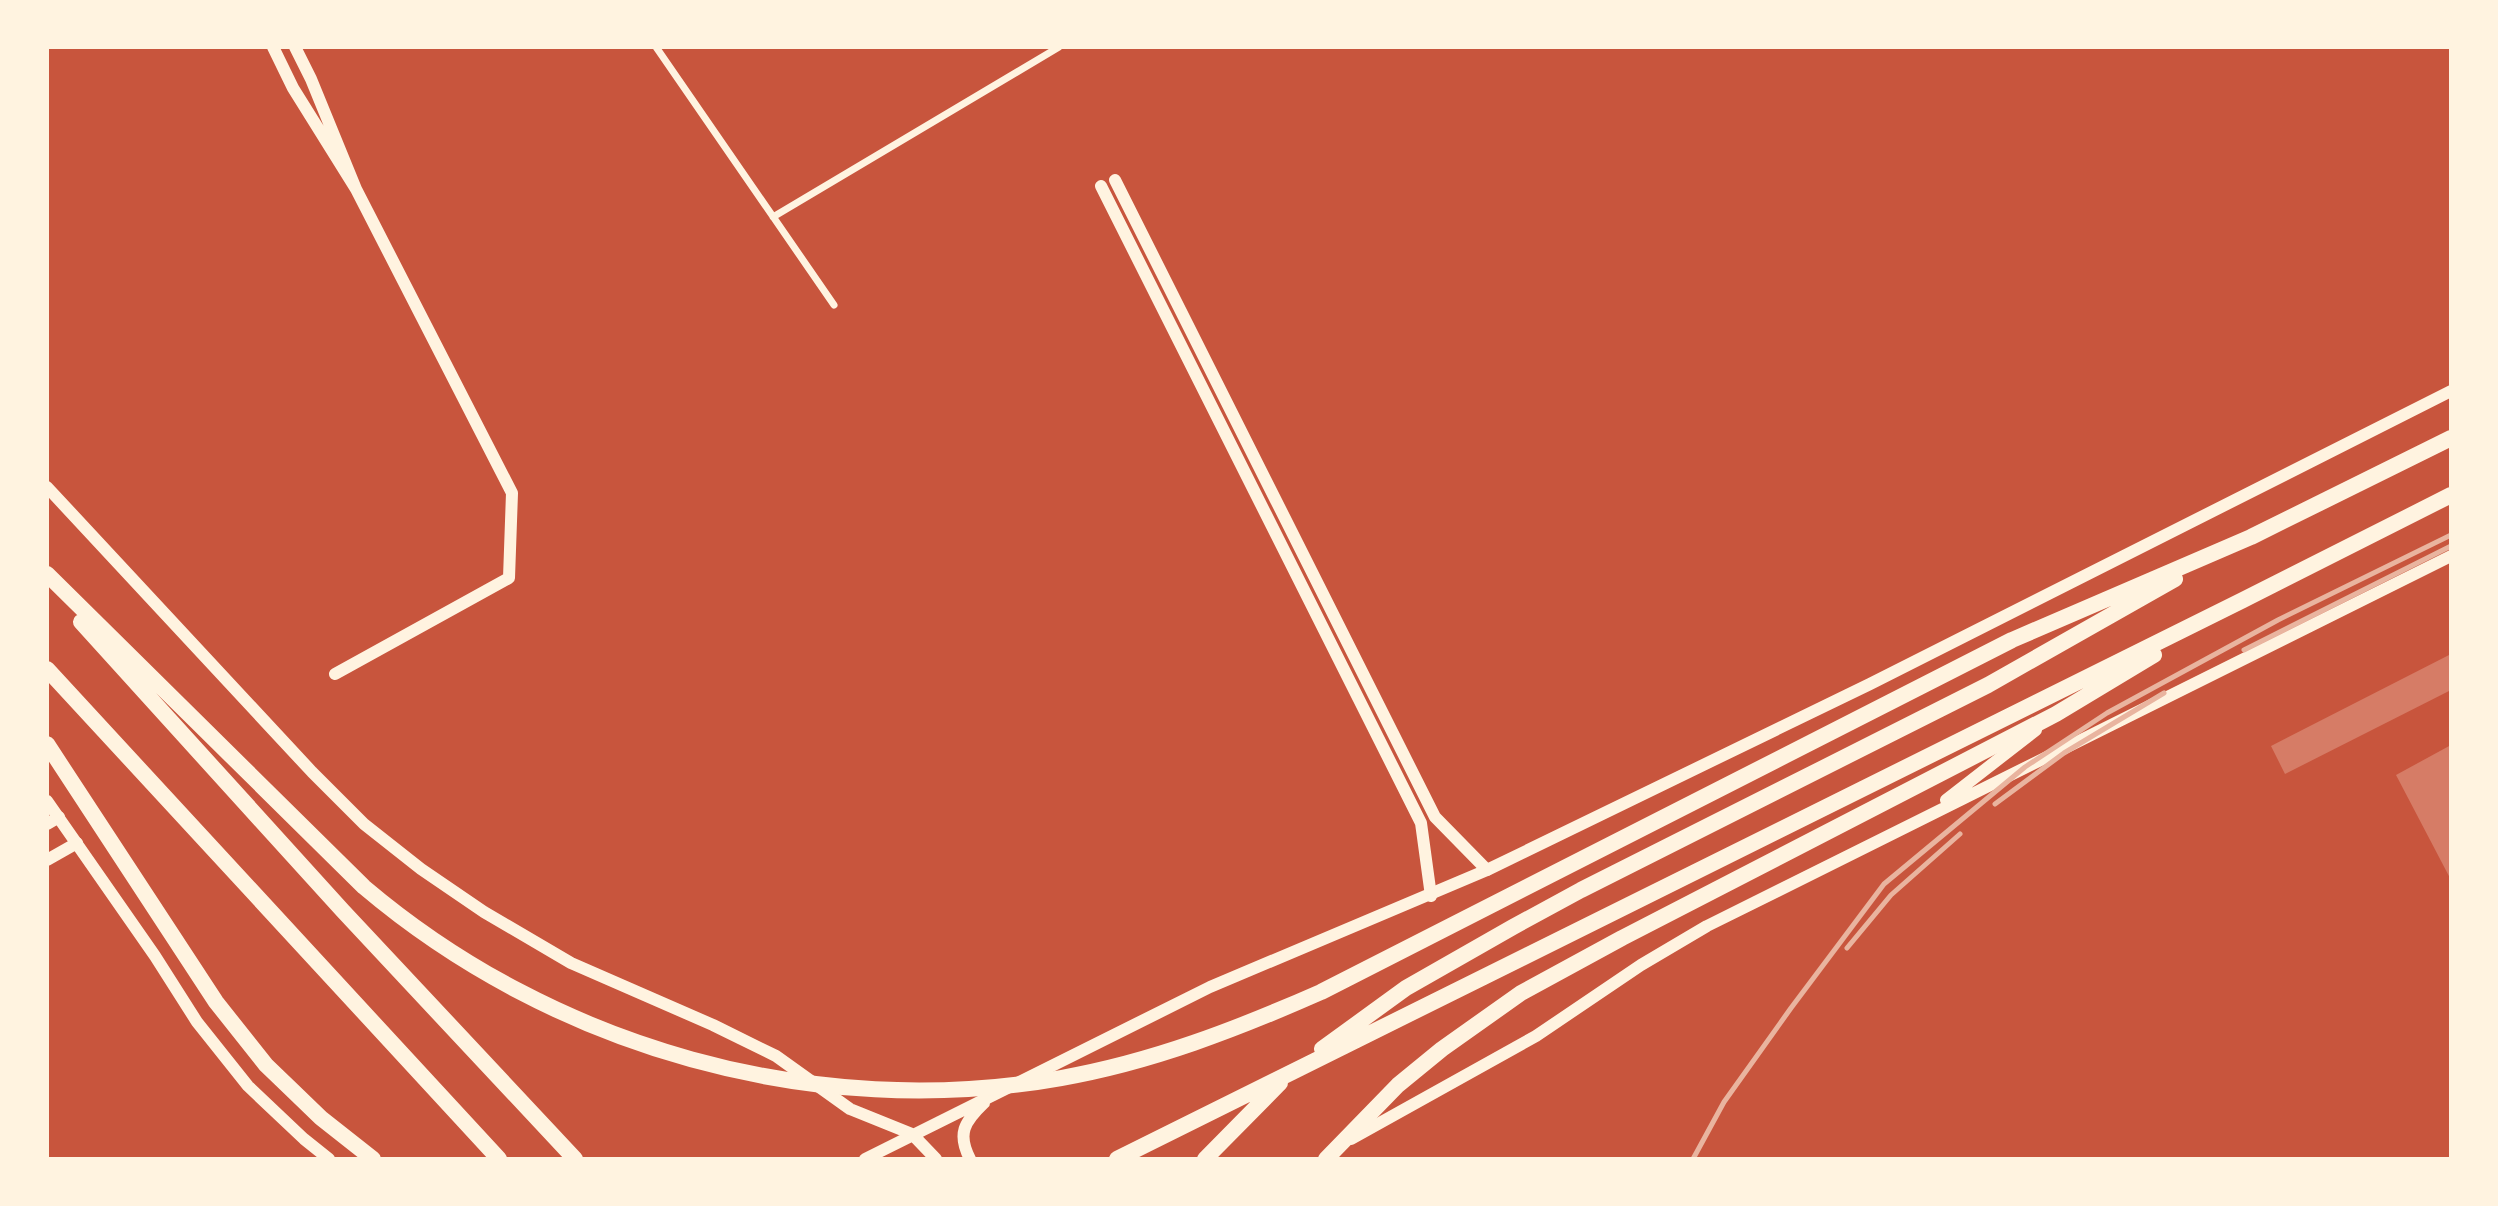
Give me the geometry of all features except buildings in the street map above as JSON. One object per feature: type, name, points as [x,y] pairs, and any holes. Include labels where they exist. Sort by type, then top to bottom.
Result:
[{"type":"highway","points":[[47,575],[365,887],[429,937],[474,967],[541,1003],[598,1028],[650,1047],[751,1075],[887,1090],[980,1088],[1059,1078],[1155,1056],[1217,1035],[1321,992],[2012,640],[2251,537],[2451,438]]},
{"type":"highway","points":[[1117,1159],[2451,495]]},
{"type":"highway","points":[[1205,1159],[1247,1115],[1305,1062],[1406,988],[1581,890],[1988,685],[2251,537]]},
{"type":"highway","points":[[47,585],[343,911],[575,1159]]},
{"type":"highway","points":[[1326,1159],[1398,1085],[1442,1049],[1521,993],[1622,938],[2056,715],[2243,600]]},
{"type":"highway","points":[[47,669],[499,1159]]},
{"type":"highway","points":[[47,744],[216,1002],[266,1065],[321,1118],[373,1159]]},
{"type":"main road","points":[[273,47],[293,88],[356,189],[512,493],[509,578],[335,674]]},
{"type":"main road","points":[[295,47],[356,189]]},
{"type":"main road","points":[[1115,180],[1435,817],[1487,870]]},
{"type":"main road","points":[[1101,186],[1422,823],[1431,896]]},
{"type":"main road","points":[[865,1159],[1210,987],[1431,896],[1487,870],[1870,684],[2451,391]]},
{"type":"main road","points":[[47,487],[312,772],[364,824],[422,869],[484,912],[571,963],[713,1025],[776,1056],[849,1109],[912,1134],[936,1159]]},
{"type":"main road","points":[[1313,1159],[1536,1036],[1641,965],[1707,926],[2451,556]]},
{"type":"main road","points":[[1923,818],[2056,715]]},
{"type":"main road","points":[[47,801],[53,821],[78,843],[214,1044],[248,1086],[329,1159]]},
{"type":"main road","points":[[47,860],[78,843]]},
{"type":"main road","points":[[970,1159],[962,1144],[963,1130],[975,1111],[994,1093]]},
{"type":"street","points":[[773,218],[1059,47]]},
{"type":"street","points":[[660,49],[834,305]]},
{"type":"railway","points":[[1693,1159],[1724,1102],[1884,884],[2025,767],[2107,713],[2278,620],[2451,535]]},
{"type":"railway","points":[[2244,650],[2451,546]]},
{"type":"railway","points":[[1995,804],[2064,753],[2164,693]]},
{"type":"railway","points":[[1847,948],[1891,895],[1960,834]]}]
